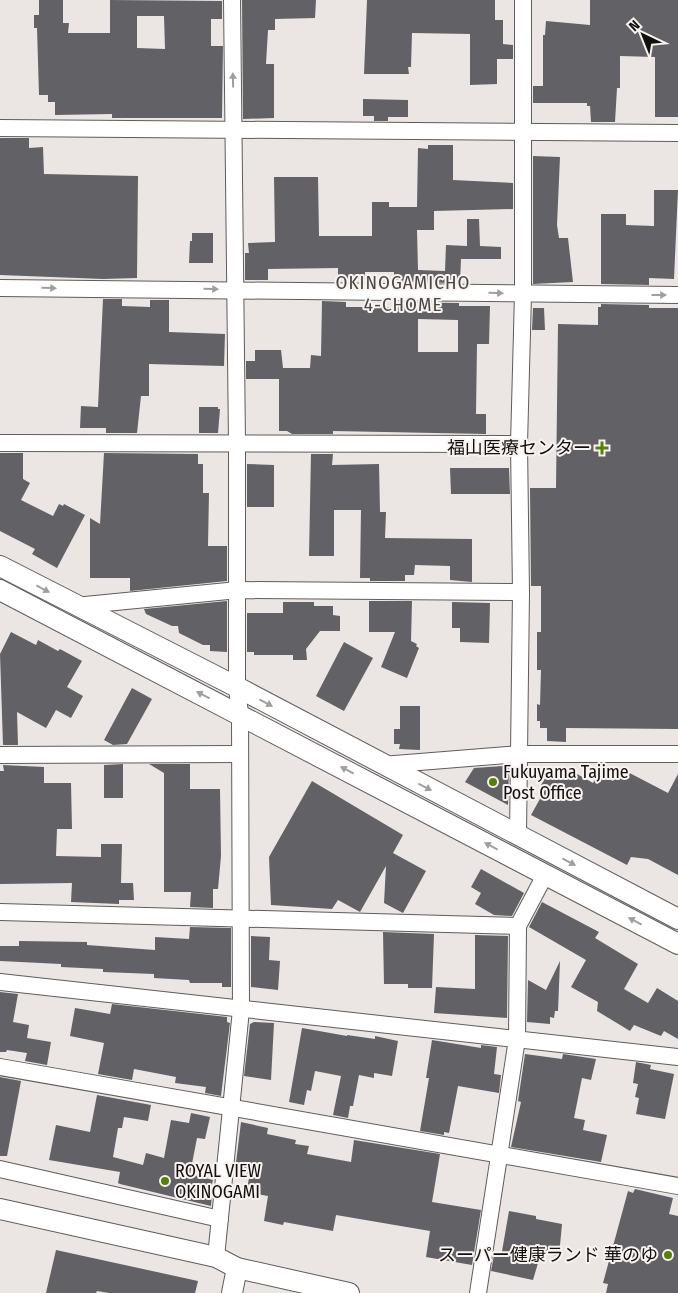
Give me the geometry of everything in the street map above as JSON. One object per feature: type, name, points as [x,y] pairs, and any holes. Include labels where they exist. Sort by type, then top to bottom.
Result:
[{"type":"street","points":[[216,1257],[241,1010],[240,714],[237,687],[237,444],[232,0]]},
{"type":"street","points":[[518,836],[521,592],[519,444],[523,294],[522,132],[524,0]]},
{"type":"street","points":[[0,128],[678,133]]},
{"type":"street","points":[[0,288],[678,295]]},
{"type":"street","points":[[0,443],[519,444]]},
{"type":"street","points":[[0,566],[75,606],[237,687],[382,765],[678,919]]},
{"type":"street","points":[[0,590],[678,944]]},
{"type":"street","points":[[75,606],[238,590],[521,592]]},
{"type":"street","points":[[0,755],[239,754]]},
{"type":"street","points":[[382,765],[520,754],[678,754]]},
{"type":"street","points":[[478,1293],[501,1156],[517,1039],[518,926],[546,874]]},
{"type":"street","points":[[0,912],[518,926]]},
{"type":"street","points":[[0,982],[678,1058]]},
{"type":"street","points":[[0,1067],[678,1186]]},
{"type":"street","points":[[0,1169],[220,1219]]},
{"type":"street","points":[[0,1209],[216,1257],[237,1268],[349,1293]]},
{"type":"street","points":[[232,1293],[237,1268]]},
{"type":"building","points":[[39,0],[63,0],[63,23],[69,23],[68,33],[110,33],[110,0],[222,1],[222,19],[211,19],[211,46],[223,46],[222,118],[112,118],[112,114],[55,115],[55,102],[48,102],[48,95],[39,95],[37,28],[34,28],[34,15],[39,15]],"holes":[[[137,16],[164,16],[165,49],[137,48]]]},
{"type":"building","points":[[242,0],[316,0],[315,18],[275,19],[275,30],[268,30],[266,64],[274,64],[274,118],[243,119]]},
{"type":"building","points":[[367,0],[495,0],[495,20],[503,20],[503,44],[513,45],[513,59],[497,59],[497,84],[470,85],[470,34],[412,33],[411,67],[408,67],[409,74],[364,74]]},
{"type":"building","points":[[590,0],[678,0],[678,117],[655,117],[655,57],[620,56],[620,88],[617,88],[615,122],[591,122],[590,106],[587,106],[587,103],[533,103],[533,86],[543,86],[543,35],[545,35],[546,21],[590,25]]},
{"type":"building","points":[[363,99],[408,100],[408,117],[388,117],[388,121],[374,121],[374,116],[363,116]]},
{"type":"building","points":[[0,138],[29,138],[29,148],[43,147],[44,174],[138,176],[137,278],[103,279],[0,275]]},
{"type":"building","points":[[428,145],[453,145],[453,180],[513,183],[513,209],[434,211],[434,230],[417,230],[418,270],[445,271],[446,245],[467,246],[467,219],[479,219],[480,246],[501,247],[501,259],[461,259],[460,283],[394,282],[394,272],[365,272],[365,279],[338,279],[338,268],[268,269],[268,280],[245,280],[245,253],[249,253],[248,243],[275,242],[274,177],[318,177],[319,236],[372,236],[372,202],[389,202],[389,207],[417,207],[418,148],[428,149]]},
{"type":"building","points":[[533,156],[560,157],[557,225],[559,238],[568,238],[573,282],[533,284]]},
{"type":"building","points":[[654,190],[678,190],[674,279],[649,278],[649,285],[601,284],[601,214],[626,214],[626,225],[654,226]]},
{"type":"building","points":[[192,233],[213,233],[213,263],[189,263]]},
{"type":"building","points":[[103,299],[122,299],[122,306],[150,307],[150,300],[169,300],[169,332],[225,334],[224,366],[149,364],[149,396],[141,396],[137,433],[106,433],[106,428],[80,428],[81,406],[98,407]]},
{"type":"building","points":[[322,301],[346,302],[346,307],[392,307],[394,302],[459,303],[459,306],[490,306],[489,344],[477,344],[476,414],[486,414],[486,434],[333,431],[333,434],[292,434],[287,431],[279,431],[279,379],[246,379],[246,361],[255,361],[255,350],[281,350],[283,368],[310,368],[311,355],[321,356]],"holes":[[[418,319],[458,320],[458,352],[418,352]]]},
{"type":"building","name":"福山医療センター","points":[[601,304],[649,305],[649,308],[678,308],[678,729],[566,728],[566,742],[547,741],[547,728],[540,728],[540,721],[537,721],[537,704],[540,705],[541,670],[537,670],[537,632],[541,632],[541,586],[531,586],[530,488],[556,488],[558,324],[598,325],[598,307],[601,307]]},
{"type":"building","points":[[533,308],[544,308],[545,330],[532,330]]},
{"type":"building","points":[[199,407],[218,407],[220,409],[218,433],[199,433]]},
{"type":"building","points":[[0,453],[23,453],[23,479],[30,483],[21,500],[53,516],[59,504],[63,506],[64,504],[85,515],[57,568],[32,554],[35,549],[0,531]]},
{"type":"building","points":[[104,453],[198,454],[198,464],[203,464],[203,493],[209,493],[208,546],[227,546],[227,581],[130,591],[130,578],[90,578],[90,518],[100,524]]},
{"type":"building","points":[[311,454],[333,454],[332,465],[379,464],[380,512],[386,512],[385,538],[472,539],[472,582],[450,580],[450,566],[415,565],[414,575],[405,575],[405,581],[370,581],[370,578],[360,578],[361,510],[334,510],[334,556],[309,556]]},
{"type":"building","points":[[247,464],[274,465],[274,507],[247,507]]},
{"type":"building","points":[[450,468],[509,468],[510,494],[451,494]]},
{"type":"building","points":[[227,601],[227,652],[210,651],[210,645],[203,645],[179,633],[178,626],[172,626],[146,614],[144,609]]},
{"type":"building","points":[[369,601],[412,601],[411,641],[417,644],[416,646],[419,648],[407,678],[381,667],[395,632],[369,632]]},
{"type":"building","points":[[283,602],[314,602],[314,606],[333,606],[333,615],[340,616],[340,631],[320,631],[306,649],[307,660],[293,660],[293,655],[254,655],[254,652],[247,652],[247,613],[283,613]]},
{"type":"building","points":[[452,602],[490,603],[489,643],[460,642],[460,628],[452,628]]},
{"type":"building","points":[[11,632],[36,645],[38,640],[82,661],[67,687],[83,696],[71,718],[56,710],[46,728],[17,712],[18,745],[3,745],[0,654]]},
{"type":"building","points":[[344,642],[373,658],[344,711],[316,696]]},
{"type":"building","points":[[132,688],[152,699],[127,744],[113,745],[104,740]]},
{"type":"building","points":[[400,706],[420,706],[420,750],[399,749],[400,744],[394,744],[394,729],[400,729]]},
{"type":"building","points":[[123,764],[123,798],[104,798],[104,765]]},
{"type":"building","points":[[149,764],[190,764],[190,789],[220,789],[221,856],[218,889],[213,889],[213,908],[190,907],[191,892],[164,892],[164,773]]},
{"type":"building","points":[[3,765],[44,767],[44,783],[71,783],[72,829],[57,829],[56,856],[101,857],[101,844],[122,844],[121,883],[133,883],[134,900],[119,900],[119,904],[71,902],[72,883],[0,884],[0,771],[4,771]]},
{"type":"building","points":[[503,766],[509,768],[508,805],[465,782],[474,768]]},
{"type":"building","points":[[552,767],[574,779],[577,774],[593,783],[598,774],[613,781],[620,768],[668,793],[678,774],[678,875],[648,859],[631,857],[627,865],[531,815],[546,788],[541,785]]},
{"type":"building","points":[[312,781],[403,835],[393,853],[426,871],[403,913],[384,903],[386,866],[360,912],[338,900],[332,909],[271,905],[269,857]]},
{"type":"building","points":[[481,869],[524,893],[512,916],[494,915],[475,904],[481,893],[471,887]]},
{"type":"building","points":[[542,902],[599,932],[595,938],[638,964],[624,989],[648,1003],[657,988],[678,1001],[678,1039],[664,1031],[661,1036],[634,1025],[630,1031],[597,1011],[598,1002],[571,987],[586,960],[529,927]]},
{"type":"building","points":[[190,927],[231,928],[231,987],[222,987],[222,983],[190,983],[189,980],[154,978],[154,974],[103,972],[103,969],[61,967],[61,964],[0,961],[0,946],[19,946],[19,941],[87,942],[87,945],[155,950],[155,937],[189,939]]},
{"type":"building","points":[[383,932],[434,934],[432,988],[408,988],[408,984],[384,984]]},
{"type":"building","points":[[475,935],[508,936],[507,1018],[434,1013],[436,987],[475,989]]},
{"type":"building","points":[[251,936],[270,937],[269,960],[280,961],[278,990],[251,987]]},
{"type":"building","points":[[560,961],[558,1011],[555,1011],[554,1018],[550,1017],[550,1024],[527,1022],[528,980],[546,990]]},
{"type":"building","points":[[0,992],[18,994],[13,1022],[29,1025],[27,1038],[51,1042],[47,1065],[25,1061],[27,1053],[7,1050],[6,1052],[0,1052]]},
{"type":"building","points":[[112,1004],[227,1017],[227,1022],[230,1023],[221,1096],[205,1093],[206,1087],[175,1083],[176,1077],[134,1069],[132,1080],[98,1074],[104,1043],[70,1036],[75,1008],[110,1014]]},
{"type":"building","points":[[254,1022],[274,1023],[271,1080],[244,1076],[250,1024]]},
{"type":"building","points":[[302,1028],[347,1036],[375,1039],[375,1036],[398,1041],[392,1076],[374,1073],[374,1078],[359,1075],[353,1106],[350,1106],[348,1118],[333,1115],[341,1076],[315,1071],[311,1091],[307,1090],[304,1105],[289,1102]]},
{"type":"building","points":[[432,1040],[481,1048],[481,1045],[497,1047],[494,1074],[501,1075],[499,1093],[458,1086],[449,1133],[444,1132],[444,1135],[420,1131],[429,1078],[426,1078]]},
{"type":"building","points":[[525,1054],[562,1059],[563,1054],[596,1059],[591,1080],[582,1078],[574,1118],[585,1120],[583,1130],[607,1135],[601,1162],[511,1147],[521,1102],[518,1101]]},
{"type":"building","points":[[636,1062],[651,1065],[650,1069],[674,1074],[665,1119],[636,1114],[639,1098],[635,1097],[638,1084],[633,1083]]},
{"type":"building","points":[[0,1077],[21,1081],[7,1156],[0,1156]]},
{"type":"building","points":[[97,1095],[151,1105],[148,1121],[124,1117],[122,1128],[118,1128],[113,1157],[143,1165],[146,1153],[164,1158],[171,1120],[189,1123],[191,1113],[210,1117],[205,1139],[197,1138],[190,1174],[213,1180],[210,1192],[212,1193],[211,1206],[120,1184],[118,1183],[120,1172],[49,1160],[56,1125],[90,1132]]},
{"type":"building","points":[[241,1122],[268,1128],[267,1134],[296,1140],[295,1144],[309,1146],[307,1154],[351,1162],[354,1140],[440,1154],[432,1202],[481,1210],[472,1265],[426,1257],[430,1231],[336,1215],[333,1231],[284,1222],[283,1225],[264,1221],[268,1196],[246,1192],[250,1174],[235,1171]]},
{"type":"building","points":[[635,1189],[673,1198],[669,1214],[678,1216],[678,1293],[606,1293],[608,1284],[603,1283],[628,1191],[633,1193]]},
{"type":"building","points":[[509,1211],[536,1216],[536,1219],[562,1224],[559,1256],[541,1253],[533,1280],[491,1271],[494,1255],[501,1257]]},
{"type":"building","points":[[56,1250],[198,1281],[195,1293],[109,1293],[97,1291],[96,1293],[46,1293]]},
{"type":"place","name":"福山医療センター","points":[[602,448]]},
{"type":"place","name":"Fukuyama Tajime Post Office","points":[[493,782]]},
{"type":"place","name":"ROYAL VIEW OKINOGAMI","points":[[165,1181]]},
{"type":"place","name":"スーパー健康ランド 華のゆ","points":[[668,1255]]},
{"type":"district","name":"OKINOGAMICHO 4-CHOME","points":[[403,293]]}]
